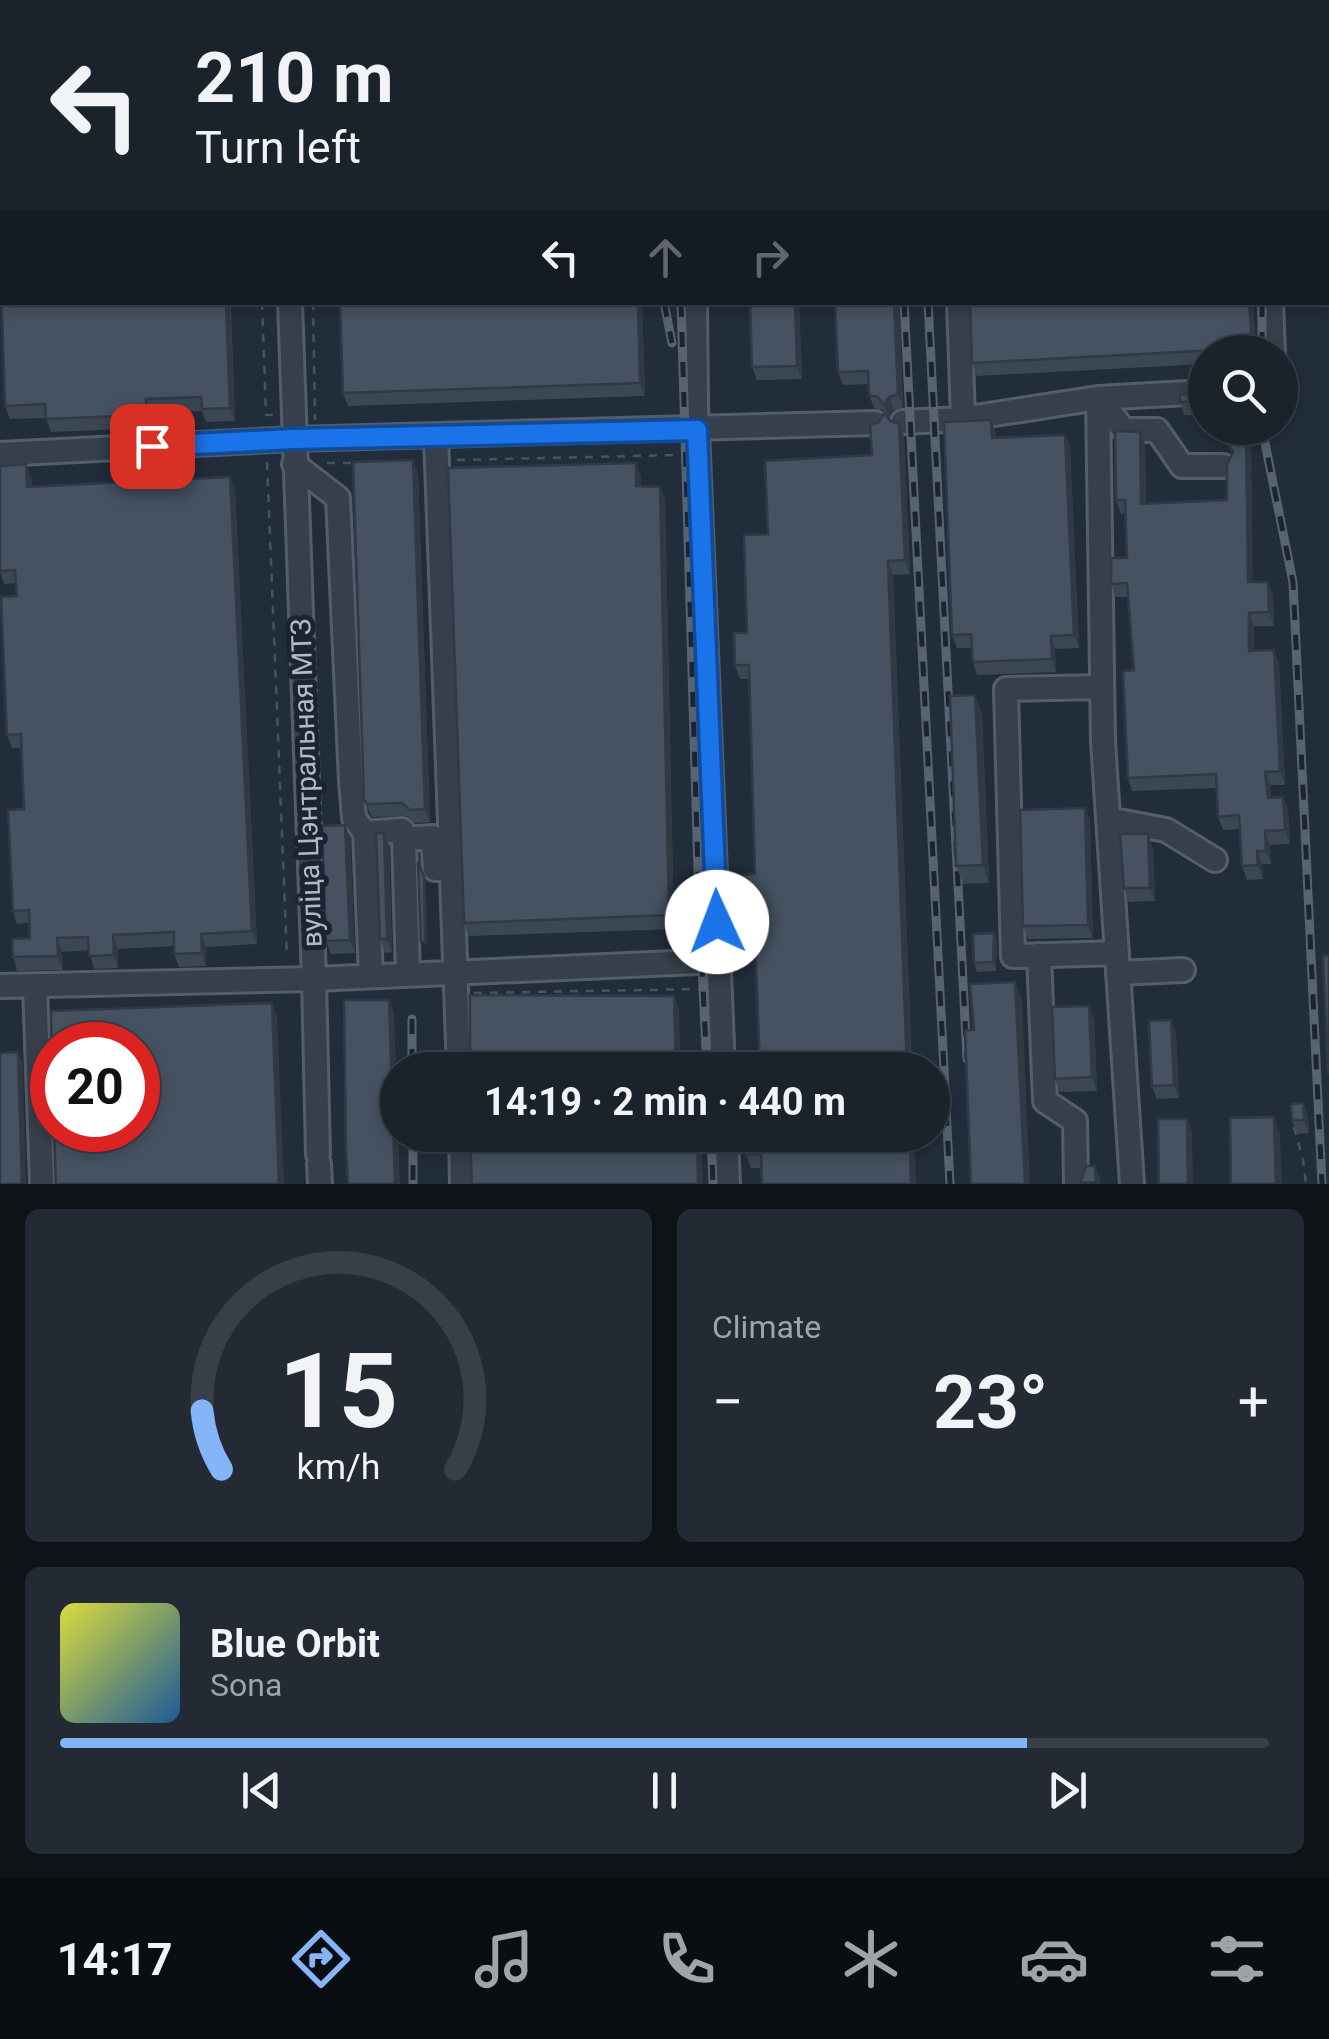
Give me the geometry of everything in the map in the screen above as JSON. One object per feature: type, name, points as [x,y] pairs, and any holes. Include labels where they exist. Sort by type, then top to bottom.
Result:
[{"type":"lane","name":"вуліца Цэнтральная МТЗ","points":[[290,305],[305,438],[294,464],[314,978],[719,961]]},
{"type":"lane","points":[[695,305],[722,1052]]},
{"type":"lane","points":[[959,305],[963,419]]},
{"type":"lane","points":[[1271,305],[1272,335]]},
{"type":"lane","points":[[903,422],[963,419],[1098,398],[1188,393]]},
{"type":"lane","points":[[1098,398],[1124,430],[1158,430],[1182,466],[1223,466]]},
{"type":"lane","points":[[1098,398],[1102,687],[1132,1184]]},
{"type":"lane","points":[[0,454],[305,438],[874,423]]},
{"type":"lane","points":[[436,436],[459,1052]]},
{"type":"lane","points":[[294,464],[338,498],[351,781],[354,818],[365,833],[370,976]]},
{"type":"lane","points":[[1102,687],[1006,689],[1013,956],[1040,955],[1183,970]]},
{"type":"lane","points":[[1108,819],[1166,830],[1214,860]]},
{"type":"lane","points":[[365,833],[402,830],[408,974]]},
{"type":"lane","points":[[404,839],[434,837],[435,869],[453,869]]},
{"type":"lane","points":[[1040,955],[1044,1101],[1075,1121],[1076,1184]]},
{"type":"lane","points":[[0,986],[314,978],[319,1168]]},
{"type":"lane","points":[[35,985],[42,1184]]},
{"type":"lane","points":[[461,1152],[462,1184]]},
{"type":"lane","points":[[727,1152],[728,1184]]},
{"type":"path","points":[[262,305],[266,415],[304,414]]},
{"type":"path","points":[[313,305],[305,438],[316,464],[368,462]]},
{"type":"path","points":[[437,461],[667,455],[668,430]]},
{"type":"path","points":[[1294,1128],[1306,1184]]},
{"type":"building","points":[[2,305],[226,305],[230,408],[202,409],[201,397],[146,399],[147,415],[46,419],[45,404],[5,406]]},
{"type":"building","points":[[340,305],[638,305],[640,383],[343,393]]},
{"type":"building","points":[[750,305],[795,305],[797,366],[752,367]]},
{"type":"building","points":[[835,305],[894,305],[898,394],[889,397],[884,405],[878,397],[869,395],[868,371],[838,372]]},
{"type":"building","points":[[970,305],[1249,305],[1251,335],[1188,335],[1188,351],[972,363]]},
{"type":"building","points":[[884,413],[899,424],[905,560],[888,561],[906,1052],[759,1052],[754,907],[740,907],[739,875],[755,874],[749,665],[735,665],[734,633],[747,633],[744,535],[768,534],[765,461],[872,455],[870,425],[879,422]]},
{"type":"building","points":[[991,420],[992,438],[1065,435],[1074,635],[1051,636],[1052,659],[973,662],[971,634],[952,635],[944,422]]},
{"type":"building","points":[[1115,431],[1140,432],[1141,504],[1227,500],[1227,465],[1233,452],[1229,445],[1246,445],[1248,582],[1268,582],[1269,612],[1249,613],[1249,651],[1274,650],[1280,771],[1265,772],[1268,798],[1283,797],[1285,830],[1265,831],[1266,851],[1257,851],[1258,865],[1242,866],[1239,815],[1218,817],[1216,774],[1128,778],[1123,671],[1134,670],[1127,583],[1111,584],[1111,558],[1127,558],[1125,500],[1116,500]]},
{"type":"building","points":[[413,460],[425,809],[410,810],[402,803],[367,804],[364,800],[353,462]]},
{"type":"building","points":[[636,463],[636,486],[660,487],[669,915],[464,923],[448,468]]},
{"type":"building","points":[[26,464],[27,487],[230,477],[252,931],[201,934],[202,953],[174,954],[174,932],[113,935],[114,955],[89,956],[88,937],[57,938],[58,956],[13,957],[12,939],[30,938],[29,910],[13,911],[8,810],[24,809],[21,734],[7,735],[1,597],[17,596],[15,570],[0,571],[0,466]]},
{"type":"building","points":[[975,695],[983,865],[956,866],[950,696]]},
{"type":"building","points":[[1085,808],[1088,925],[1023,926],[1020,810]]},
{"type":"building","points":[[345,825],[350,940],[326,941],[322,826]]},
{"type":"building","points":[[376,833],[384,833],[387,939],[380,939]]},
{"type":"building","points":[[1120,834],[1148,834],[1150,888],[1124,888]]},
{"type":"building","points":[[418,862],[424,876],[425,942],[421,942]]},
{"type":"building","points":[[994,933],[993,962],[974,963],[973,934]]},
{"type":"building","points":[[1329,955],[1329,1073],[1328,1073],[1323,956]]},
{"type":"building","points":[[1015,982],[1025,1184],[971,1184],[965,1030],[974,1030],[970,984]]},
{"type":"building","points":[[470,995],[674,996],[676,1052],[470,1052]]},
{"type":"building","points":[[344,1000],[389,1000],[391,1052],[380,1052],[380,1152],[394,1152],[395,1184],[348,1184]]},
{"type":"building","points":[[272,1003],[279,1184],[56,1184],[55,1152],[160,1152],[160,1022],[51,1022],[51,1011]]},
{"type":"building","points":[[1089,1006],[1092,1077],[1055,1079],[1052,1007]]},
{"type":"building","points":[[1171,1020],[1174,1085],[1152,1086],[1149,1021]]},
{"type":"building","points":[[18,1052],[22,1184],[0,1184],[0,1053]]},
{"type":"building","points":[[1303,1103],[1304,1120],[1292,1120],[1291,1104]]},
{"type":"building","points":[[1274,1117],[1276,1184],[1231,1184],[1230,1118]]},
{"type":"building","points":[[1158,1119],[1187,1119],[1188,1184],[1159,1184]]},
{"type":"building","points":[[471,1152],[697,1152],[698,1184],[472,1184]]},
{"type":"building","points":[[746,1152],[910,1152],[911,1184],[762,1184],[761,1154]]},
{"type":"building","points":[[1086,1166],[1095,1166],[1096,1182],[1080,1183]]},
{"type":"railway","points":[[665,305],[672,343]]},
{"type":"railway","points":[[681,305],[706,1052]]},
{"type":"railway","points":[[904,305],[950,1184]]},
{"type":"railway","points":[[928,305],[967,1059]]},
{"type":"railway","points":[[1262,305],[1262,335]]},
{"type":"railway","points":[[1265,445],[1293,582],[1322,1184]]},
{"type":"railway","points":[[412,1019],[412,1052]]},
{"type":"railway","points":[[413,1152],[413,1184]]},
{"type":"railway","points":[[712,1152],[713,1184]]},
{"type":"route","points":[[152,446],[697,430],[717,922]]}]
